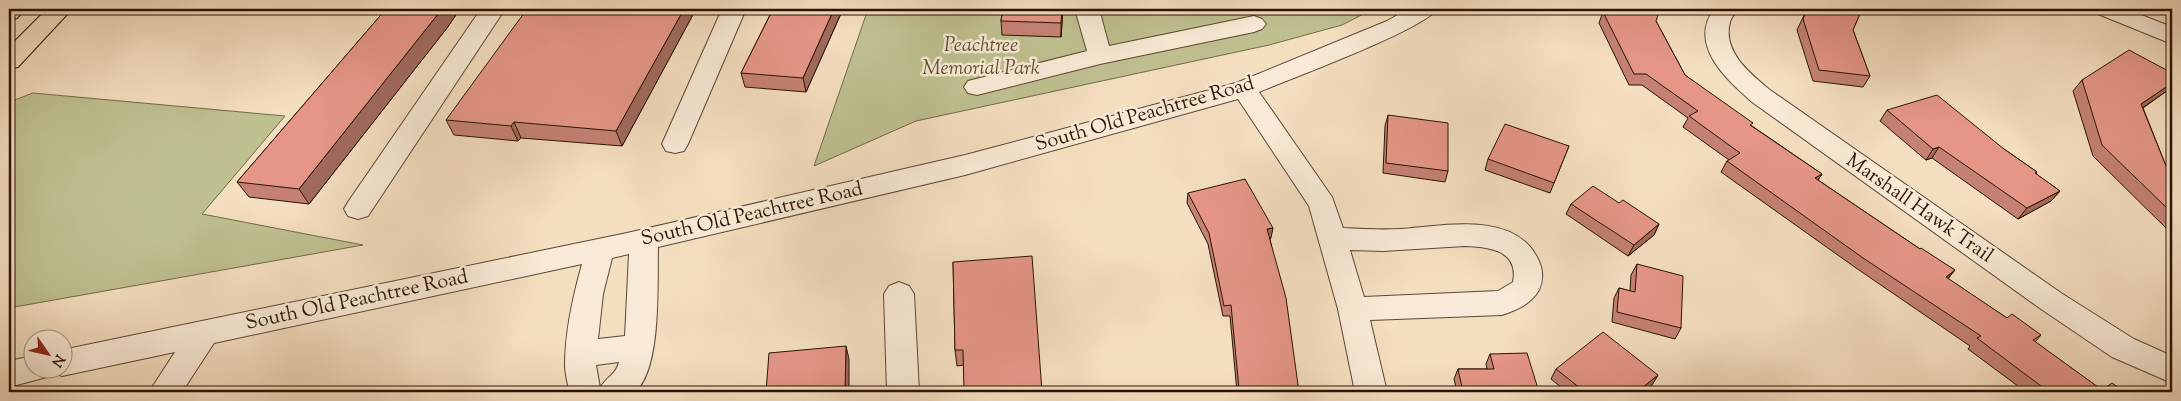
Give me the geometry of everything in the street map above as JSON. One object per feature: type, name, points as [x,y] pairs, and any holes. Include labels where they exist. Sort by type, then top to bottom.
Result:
[{"type":"highway","points":[[9,13],[13,9]]},
{"type":"highway","points":[[9,61],[60,9]]},
{"type":"street","points":[[358,209],[493,9]]},
{"type":"street","points":[[675,144],[734,9]]},
{"type":"street","points":[[1087,9],[1100,56]]},
{"type":"street","name":"South Old Peachtree Road","points":[[72,361],[600,250],[965,165],[1244,89],[1395,26],[1425,9]]},
{"type":"street","name":"Marshall Hawk Trail","points":[[1726,9],[1718,22],[1716,36],[1720,50],[1734,71],[1753,90],[2051,302],[2123,348],[2172,370]]},
{"type":"street","points":[[2106,9],[2172,36]]},
{"type":"street","points":[[977,87],[1100,56],[1254,24]]},
{"type":"street","points":[[1244,89],[1322,204],[1353,309],[1371,392]]},
{"type":"street","points":[[1332,238],[1388,240],[1480,236],[1505,242],[1523,256],[1529,272],[1528,282],[1521,294],[1502,302],[1353,309]]},
{"type":"street","points":[[614,392],[631,377],[637,348],[640,331],[644,240]]},
{"type":"street","points":[[585,392],[580,366],[581,354],[588,294],[600,250]]},
{"type":"street","points":[[899,294],[903,392]]},
{"type":"street","points":[[165,392],[204,333]]},
{"type":"street","points":[[581,354],[637,348]]},
{"type":"street","points":[[9,374],[22,371]]},
{"type":"green space","name":"Peachtree Memorial Park","points":[[868,9],[1373,9],[1342,25],[1269,45],[916,121],[814,166]]},
{"type":"green space","points":[[33,93],[285,116],[202,214],[363,245],[9,308],[9,102]]},
{"type":"building","points":[[386,9],[442,9],[299,189],[237,182]]},
{"type":"building","points":[[527,9],[684,9],[616,131],[514,122],[511,126],[446,120]]},
{"type":"building","points":[[773,9],[834,9],[803,78],[741,73]]},
{"type":"building","points":[[1003,9],[1062,9],[1061,23],[1001,21]]},
{"type":"building","points":[[1604,9],[1660,9],[1656,21],[1685,75],[1753,123],[1750,125],[1822,174],[1815,178],[1920,249],[1955,270],[1946,277],[2007,318],[2012,314],[2041,335],[2033,340],[2102,390],[2112,383],[2125,392],[2049,392],[1977,338],[1981,336],[1863,258],[1727,161],[1740,153],[1689,116],[1698,111],[1646,74],[1634,74],[1603,12]]},
{"type":"building","points":[[1808,9],[1862,9],[1853,30],[1870,76],[1819,70],[1803,19]]},
{"type":"building","points":[[2129,50],[2172,73],[2172,83],[2141,104],[2166,166],[2172,166],[2172,213],[2102,145],[2082,80]]},
{"type":"building","points":[[1937,95],[2060,191],[2027,208],[1939,147],[1933,149],[1887,110]]},
{"type":"building","points":[[1388,115],[1448,123],[1448,171],[1386,163]]},
{"type":"building","points":[[1505,124],[1569,146],[1554,183],[1488,159]]},
{"type":"building","points":[[1245,179],[1273,228],[1267,229],[1286,298],[1299,392],[1243,392],[1243,389],[1239,389],[1231,305],[1224,306],[1209,233],[1188,193]]},
{"type":"building","points":[[1593,186],[1619,203],[1623,200],[1659,224],[1634,245],[1571,204]]},
{"type":"building","points":[[1032,256],[1042,392],[964,392],[963,350],[955,350],[953,262]]},
{"type":"building","points":[[1637,264],[1683,276],[1681,328],[1617,312],[1619,288],[1635,292]]},
{"type":"building","points":[[1603,332],[1658,375],[1637,392],[1585,392],[1556,369]]},
{"type":"building","points":[[846,346],[845,392],[766,392],[769,353]]},
{"type":"building","points":[[1527,353],[1539,392],[1463,392],[1458,369],[1494,369],[1490,354]]}]
